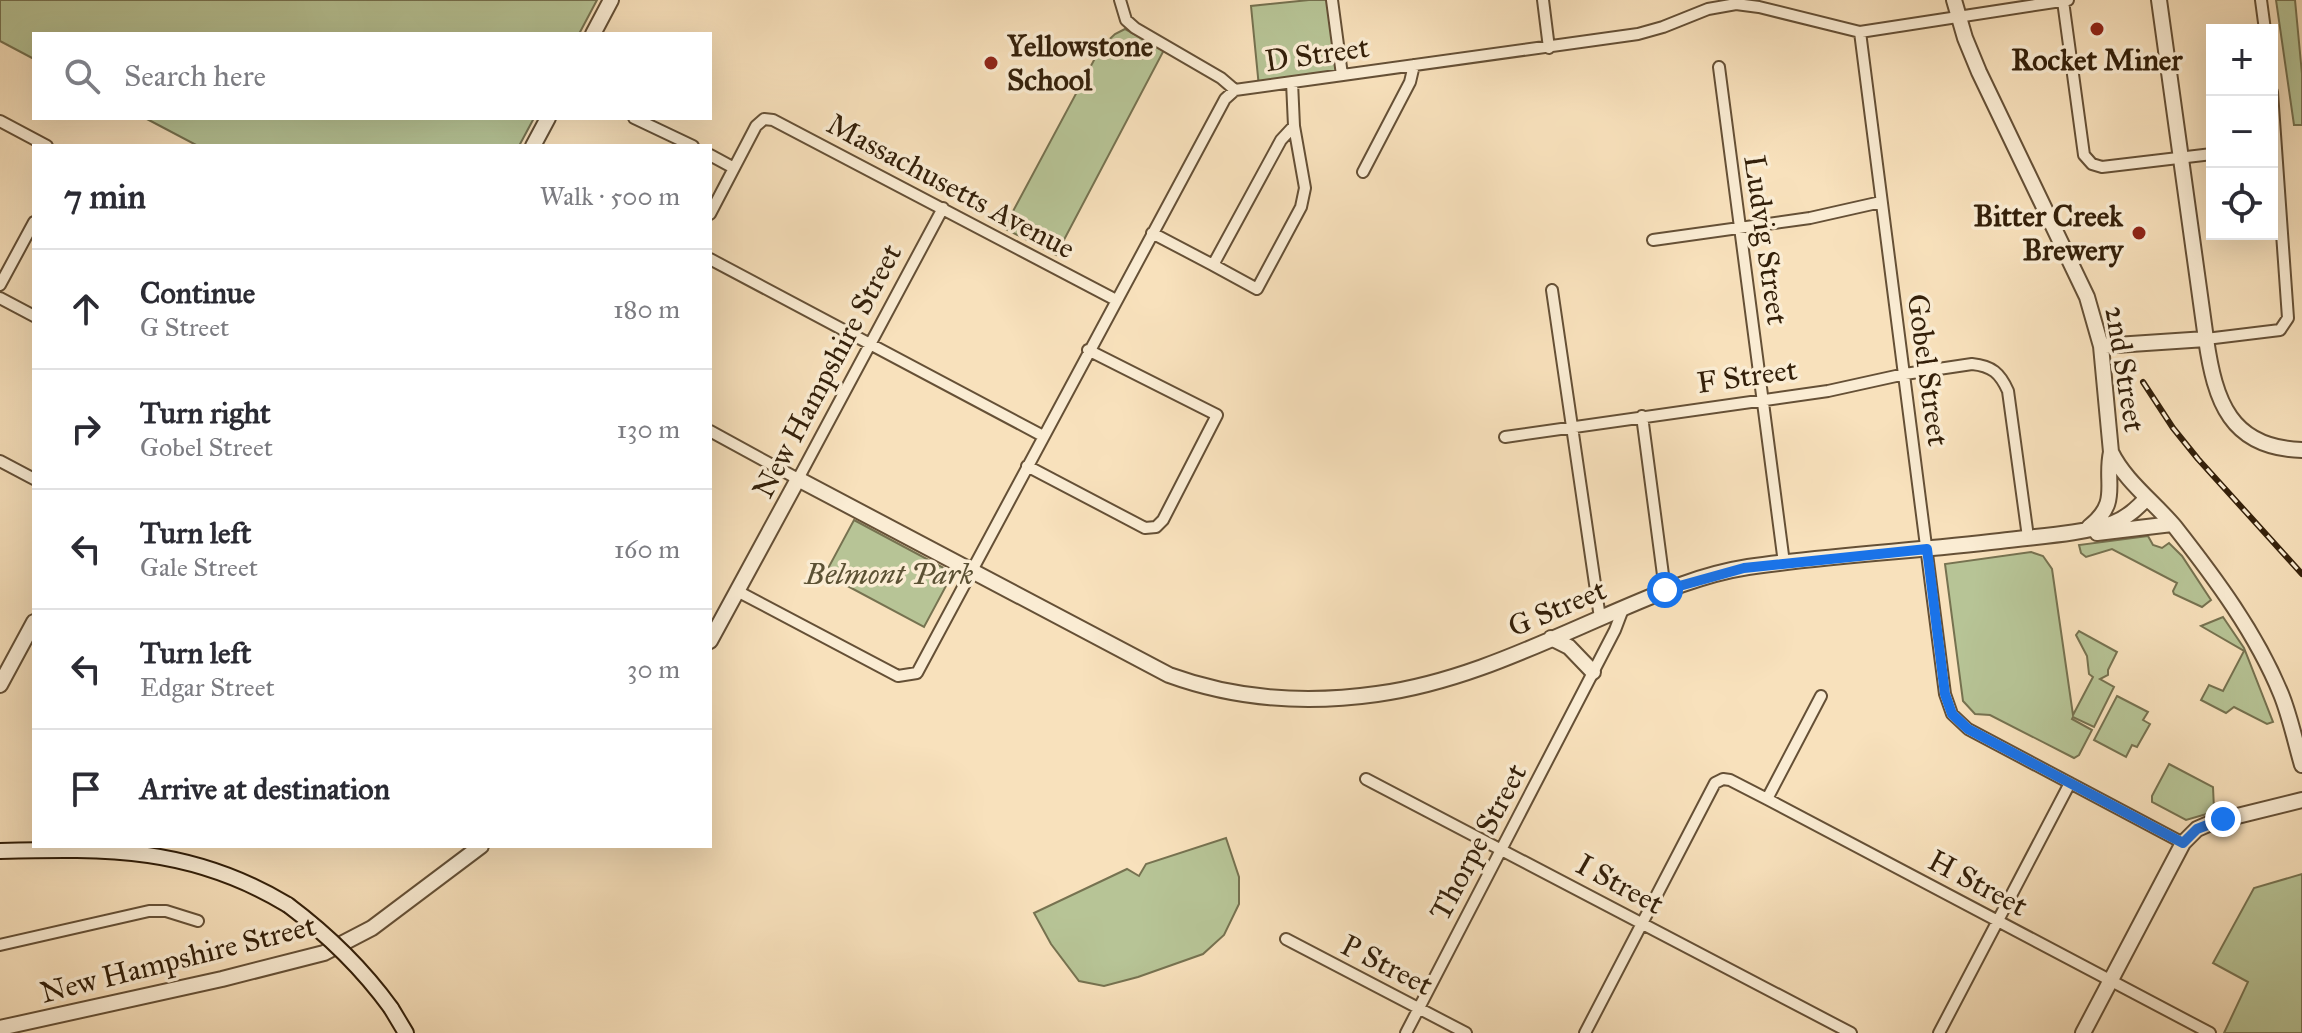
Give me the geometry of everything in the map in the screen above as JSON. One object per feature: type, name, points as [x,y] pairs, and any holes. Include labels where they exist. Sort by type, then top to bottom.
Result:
[{"type":"street","points":[[594,32],[611,0]]},
{"type":"street","points":[[1120,0],[1126,20],[1135,28],[1221,78],[1235,90]]},
{"type":"street","points":[[1332,0],[1342,75]]},
{"type":"street","points":[[1543,0],[1549,48]]},
{"type":"street","points":[[2066,0],[2084,155],[2092,164],[2102,167],[2206,155]]},
{"type":"street","name":"D Street","points":[[739,592],[898,676],[908,677],[917,673],[1088,350],[1225,99],[1235,90],[1638,34],[1708,9],[1736,4],[1758,4],[1860,32],[1956,8],[2066,0]]},
{"type":"street","points":[[2159,0],[2216,393],[2223,410],[2238,427],[2266,444],[2302,450]]},
{"type":"street","points":[[2261,0],[2264,24]]},
{"type":"street","name":"2nd Street","points":[[1956,8],[1979,72],[2087,297],[2101,346],[2111,452],[2117,464],[2172,524],[2211,575],[2269,665],[2283,698],[2302,765]]},
{"type":"street","name":"Gobel Street","points":[[1860,32],[1945,694],[1952,714],[1968,729],[2070,783]]},
{"type":"street","points":[[1363,172],[1410,82],[1414,65]]},
{"type":"street","name":"Ludvig Street","points":[[1719,67],[1784,563]]},
{"type":"street","points":[[1152,233],[1257,289],[1301,207],[1305,188],[1294,126],[1292,82]]},
{"type":"street","name":"Massachusetts Avenue","points":[[734,168],[756,126],[764,119],[773,120],[1116,300]]},
{"type":"street","points":[[534,144],[547,120]]},
{"type":"street","points":[[638,120],[689,144]]},
{"type":"street","points":[[0,121],[43,144]]},
{"type":"street","points":[[1213,265],[1281,140],[1294,126]]},
{"type":"street","points":[[712,156],[734,168],[712,210]]},
{"type":"street","points":[[2101,346],[2206,339],[2280,330],[2285,326],[2288,318],[2276,168]]},
{"type":"street","points":[[1653,240],[1810,218],[1881,202]]},
{"type":"street","name":"New Hampshire Street","points":[[712,638],[943,208]]},
{"type":"street","points":[[0,285],[32,226]]},
{"type":"street","points":[[712,260],[1043,436]]},
{"type":"street","points":[[1552,290],[1600,618]]},
{"type":"street","points":[[0,298],[32,315]]},
{"type":"street","points":[[1027,466],[1145,528],[1156,527],[1163,520],[1217,415],[1088,350]]},
{"type":"street","name":"F Street","points":[[1505,437],[1828,391],[1905,374],[1972,364],[1994,369],[2008,391],[2028,537]]},
{"type":"street","points":[[1642,416],[1665,590]]},
{"type":"street","points":[[712,432],[798,479]]},
{"type":"street","points":[[2086,529],[2099,519],[2109,504],[2111,452]]},
{"type":"street","points":[[0,461],[32,478]]},
{"type":"street","name":"G Street","points":[[798,479],[1169,675],[1226,692],[1312,698],[1419,686],[1470,673],[1665,590],[1731,571],[2086,529],[2129,515],[2147,498]]},
{"type":"street","points":[[2086,529],[2101,534],[2172,524]]},
{"type":"street","name":"Thorpe Street","points":[[1406,1033],[1615,630],[1623,609]]},
{"type":"street","points":[[1551,638],[1569,647],[1593,672]]},
{"type":"street","points":[[0,685],[30,639]]},
{"type":"street","points":[[1767,799],[1821,696]]},
{"type":"street","name":"I Street","points":[[1366,779],[1851,1033]]},
{"type":"street","name":"H Street","points":[[1642,923],[1715,783],[1730,780],[2210,1033]]},
{"type":"street","points":[[1939,1033],[2070,783],[2183,843]]},
{"type":"street","points":[[2083,1033],[2183,843],[2197,829],[2213,822],[2302,800]]},
{"type":"street","name":"New Hampshire Street","points":[[0,1028],[324,953],[372,928],[478,848]]},
{"type":"street","points":[[0,851],[101,849],[156,855],[234,877],[288,905],[334,942],[364,973],[406,1033]]},
{"type":"street","points":[[0,945],[149,911],[166,911],[198,921]]},
{"type":"street","points":[[1585,1033],[1642,923]]},
{"type":"street","name":"P Street","points":[[1286,939],[1466,1033]]},
{"type":"green space","points":[[0,0],[597,0],[580,32],[32,32],[32,58],[0,41]]},
{"type":"green space","points":[[1332,0],[1342,75],[1259,87],[1251,6]]},
{"type":"green space","points":[[2276,0],[2295,0],[2302,74],[2302,125],[2294,125]]},
{"type":"green space","points":[[1125,29],[1164,50],[1056,255],[1004,228],[1101,47]]},
{"type":"green space","points":[[149,120],[533,120],[520,144],[194,144]]},
{"type":"green space","name":"Belmont Park","points":[[854,520],[953,573],[924,627],[825,574]]},
{"type":"green space","points":[[2148,536],[2153,545],[2162,548],[2169,543],[2182,556],[2211,600],[2202,607],[2174,594],[2177,583],[2112,549],[2086,557],[2079,545]]},
{"type":"green space","points":[[2031,552],[2043,556],[2052,569],[2073,715],[2093,677],[2089,674],[2087,656],[2076,635],[2079,631],[2117,652],[2108,675],[2100,679],[2114,687],[2094,727],[2072,719],[2092,730],[2079,755],[2074,758],[1990,715],[1975,714],[1963,701],[1945,564]]},
{"type":"green space","points":[[2223,617],[2244,648],[2273,722],[2267,724],[2234,707],[2226,713],[2201,700],[2209,685],[2223,691],[2244,651],[2201,626]]},
{"type":"green space","points":[[2117,696],[2148,712],[2143,720],[2150,724],[2137,747],[2132,745],[2126,757],[2094,740]]},
{"type":"green space","points":[[2169,764],[2213,787],[2214,809],[2210,813],[2186,820],[2152,802],[2152,796]]},
{"type":"green space","points":[[1226,838],[1239,877],[1239,904],[1224,935],[1203,954],[1104,986],[1079,981],[1051,944],[1034,913],[1127,869],[1139,876],[1146,864]]},
{"type":"green space","points":[[2302,874],[2302,1033],[2224,1033],[2248,982],[2213,963],[2254,888]]},
{"type":"railway","points":[[2143,382],[2198,459],[2302,574]]},
{"type":"place","name":"Rocket Miner","points":[[2097,29]]},
{"type":"place","name":"Yellowstone School","points":[[991,63]]},
{"type":"place","name":"Bitter Creek Brewery","points":[[2139,233]]},
{"type":"route","points":[[1665,590],[1744,568],[1927,549],[1945,694],[1952,714],[1968,729],[2183,843],[2197,829],[2223,819]]}]
